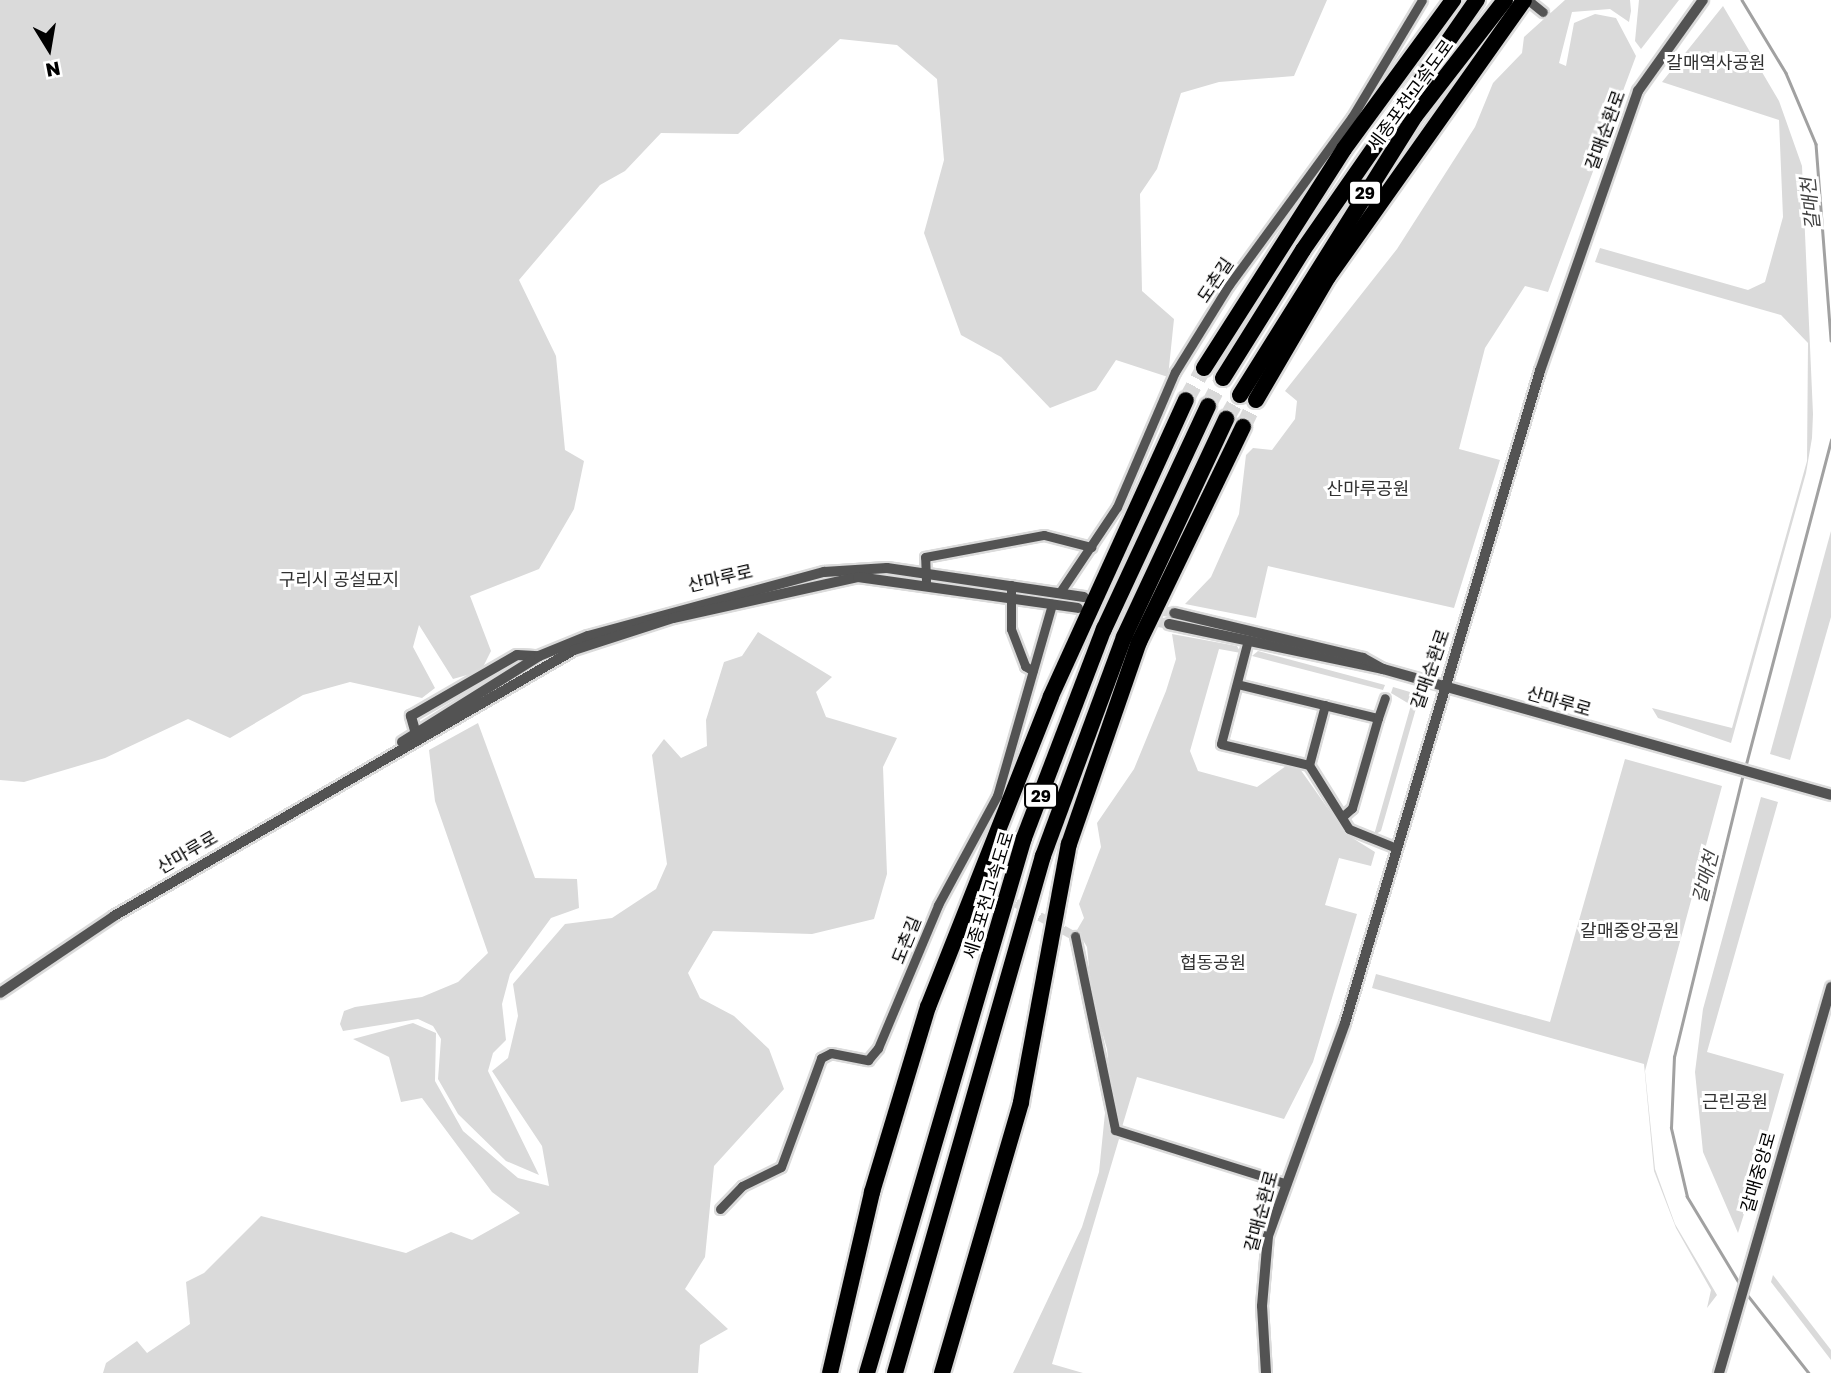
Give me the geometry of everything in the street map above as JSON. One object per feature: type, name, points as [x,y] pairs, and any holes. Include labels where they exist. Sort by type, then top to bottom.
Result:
[{"type":"highway","points":[[1204,368],[1344,149],[1454,0]]},
{"type":"highway","name":"세종포천고속도로","points":[[1223,379],[1303,250],[1477,0]]},
{"type":"highway","name":"세종포천고속도로","points":[[1240,395],[1415,116],[1505,0]]},
{"type":"highway","points":[[1256,400],[1336,266],[1526,0]]},
{"type":"highway","points":[[830,1373],[872,1192],[928,1007],[1051,696],[1186,400]]},
{"type":"highway","name":"세종포천고속도로","points":[[867,1373],[1024,838],[1104,629],[1208,405]]},
{"type":"highway","name":"29","points":[[895,1373],[1043,856],[1124,637],[1226,419]]},
{"type":"highway","points":[[942,1373],[1021,1102],[1069,844],[1139,642],[1243,427]]},
{"type":"street","name":"도촌길","points":[[1060,592],[1091,547],[1135,470],[1175,372],[1230,284],[1352,117],[1422,0]]},
{"type":"street","points":[[1526,0],[1543,12]]},
{"type":"street","name":"갈매순환로","points":[[1266,1373],[1262,1278],[1284,1183],[1345,1023],[1441,686],[1488,561],[1540,371],[1627,117],[1652,65],[1703,0]]},
{"type":"street","points":[[926,578],[925,557],[1005,541],[1066,536],[1091,547]]},
{"type":"street","name":"산마루로","points":[[0,993],[63,947],[396,747],[539,656],[678,606],[824,572],[926,578],[1084,597]]},
{"type":"street","name":"산마루로","points":[[416,734],[541,665],[673,618],[858,577],[926,578]]},
{"type":"street","points":[[1011,590],[1011,629],[1025,666],[1033,671]]},
{"type":"street","name":"산마루로","points":[[1011,590],[1052,604],[1078,608]]},
{"type":"street","name":"도촌길","points":[[720,1209],[742,1186],[781,1167],[821,1058],[873,1057],[958,871],[997,796],[1052,604]]},
{"type":"street","name":"산마루로","points":[[1174,613],[1363,658],[1383,669]]},
{"type":"street","name":"산마루로","points":[[1169,624],[1383,669],[1831,795]]},
{"type":"street","points":[[1248,640],[1221,744],[1309,765],[1355,834],[1394,847]]},
{"type":"street","points":[[1237,684],[1378,718]]},
{"type":"street","points":[[1342,817],[1352,808],[1385,698]]},
{"type":"street","points":[[1309,765],[1325,705]]},
{"type":"street","points":[[958,871],[969,876]]},
{"type":"street","points":[[1075,936],[1115,1130],[1284,1183]]},
{"type":"street","name":"갈매중앙로","points":[[1719,1373],[1828,1011],[1831,987]]},
{"type":"green space","name":"구리시 공설묘지","points":[[0,0],[1327,0],[1294,76],[1219,82],[1181,93],[1157,169],[1140,194],[1142,291],[1174,319],[1168,377],[1116,360],[1096,390],[1050,408],[1001,357],[961,335],[924,233],[944,160],[937,79],[897,45],[840,39],[738,134],[661,133],[625,171],[600,185],[519,280],[556,356],[565,450],[584,461],[574,509],[539,569],[470,596],[491,651],[481,671],[453,679],[419,625],[413,647],[435,688],[422,698],[350,682],[303,695],[230,738],[188,719],[105,758],[24,782],[0,780]]},
{"type":"green space","name":"산마루공원","points":[[1565,0],[1630,0],[1631,11],[1629,22],[1610,9],[1572,12],[1559,63],[1566,66],[1574,23],[1595,14],[1616,18],[1636,56],[1548,292],[1525,286],[1485,348],[1459,449],[1500,460],[1454,608],[1268,566],[1256,618],[1185,604],[1211,577],[1239,514],[1246,455],[1253,448],[1272,450],[1295,419],[1297,401],[1285,391],[1397,249],[1475,127],[1493,83],[1522,53],[1524,37]]},
{"type":"green space","points":[[1639,0],[1679,0],[1641,49],[1635,41]]},
{"type":"green space","name":"갈매역사공원","points":[[1723,6],[1779,101],[1802,166],[1813,414],[1806,473],[1731,743],[1658,718],[1652,708],[1732,728],[1807,461],[1808,343],[1781,315],[1595,262],[1600,248],[1748,290],[1765,282],[1783,217],[1779,120],[1662,82]]},
{"type":"green space","points":[[1831,531],[1831,617],[1790,760],[1770,754]]},
{"type":"green space","points":[[758,632],[832,677],[816,692],[826,717],[897,738],[883,767],[887,874],[874,919],[812,934],[713,931],[688,973],[700,998],[734,1016],[769,1049],[784,1089],[714,1166],[705,1257],[685,1289],[728,1329],[700,1345],[698,1373],[103,1373],[106,1363],[137,1341],[147,1353],[190,1324],[186,1282],[204,1273],[261,1216],[406,1253],[451,1232],[472,1240],[520,1213],[492,1192],[422,1098],[401,1102],[389,1057],[353,1039],[413,1023],[436,1033],[435,1081],[463,1131],[518,1178],[549,1186],[542,1146],[492,1071],[508,1058],[518,1016],[513,984],[565,924],[612,918],[656,889],[667,864],[652,755],[664,739],[681,758],[707,746],[706,720],[724,662],[742,656]]},
{"type":"green space","name":"협동공원","points":[[1172,634],[1237,646],[1241,653],[1219,649],[1190,751],[1198,771],[1257,787],[1286,766],[1300,769],[1346,834],[1375,852],[1371,866],[1339,858],[1325,905],[1357,914],[1313,1062],[1284,1119],[1137,1077],[1122,1127],[1114,1115],[1107,1049],[1092,997],[1087,947],[1077,930],[1084,918],[1079,904],[1101,847],[1097,823],[1134,769],[1166,691],[1176,659]]},
{"type":"green space","points":[[1258,651],[1385,685],[1383,690],[1252,656]]},
{"type":"green space","points":[[1393,687],[1410,692],[1417,705],[1381,831],[1374,835],[1411,705],[1391,693]]},
{"type":"green space","points":[[478,723],[535,878],[577,879],[579,908],[551,918],[510,974],[502,1004],[506,1040],[493,1053],[488,1071],[539,1175],[506,1161],[458,1114],[438,1079],[441,1039],[433,1026],[418,1019],[343,1031],[340,1024],[344,1011],[355,1007],[422,997],[458,982],[488,953],[435,801],[429,750]]},
{"type":"green space","name":"갈매중앙공원","points":[[1625,759],[1722,786],[1645,1071],[1655,1169],[1675,1224],[1717,1295],[1707,1308],[1711,1290],[1676,1228],[1654,1171],[1644,1064],[1372,988],[1376,974],[1550,1022]]},
{"type":"green space","name":"근린공원","points":[[1761,797],[1778,802],[1707,1052],[1784,1074],[1757,1169],[1750,1168],[1756,1176],[1738,1233],[1703,1152],[1695,1072],[1703,1009]]},
{"type":"green space","points":[[1105,1113],[1119,1139],[1052,1364],[1083,1373],[1013,1373],[1082,1227],[1099,1172]]},
{"type":"green space","points":[[1773,1275],[1831,1350],[1831,1360],[1771,1282]]},
{"type":"waterway","name":"갈매천","points":[[1742,0],[1786,73],[1816,144],[1831,340]]},
{"type":"waterway","name":"갈매천","points":[[1745,768],[1831,440]]},
{"type":"waterway","name":"갈매천","points":[[1740,1285],[1687,1197],[1671,1128],[1674,1057],[1743,774]]},
{"type":"waterway","name":"갈매천","points":[[1746,1293],[1809,1373]]},
{"type":"tunnel","points":[[1186,400],[1204,368]]},
{"type":"tunnel","points":[[1208,406],[1223,378]]},
{"type":"tunnel","points":[[1226,419],[1240,395]]},
{"type":"tunnel","points":[[1243,427],[1256,400]]},
{"type":"tunnel","points":[[1090,598],[1174,613]]},
{"type":"tunnel","points":[[1084,609],[1169,624]]},
{"type":"tunnel","points":[[969,876],[1075,936]]}]
